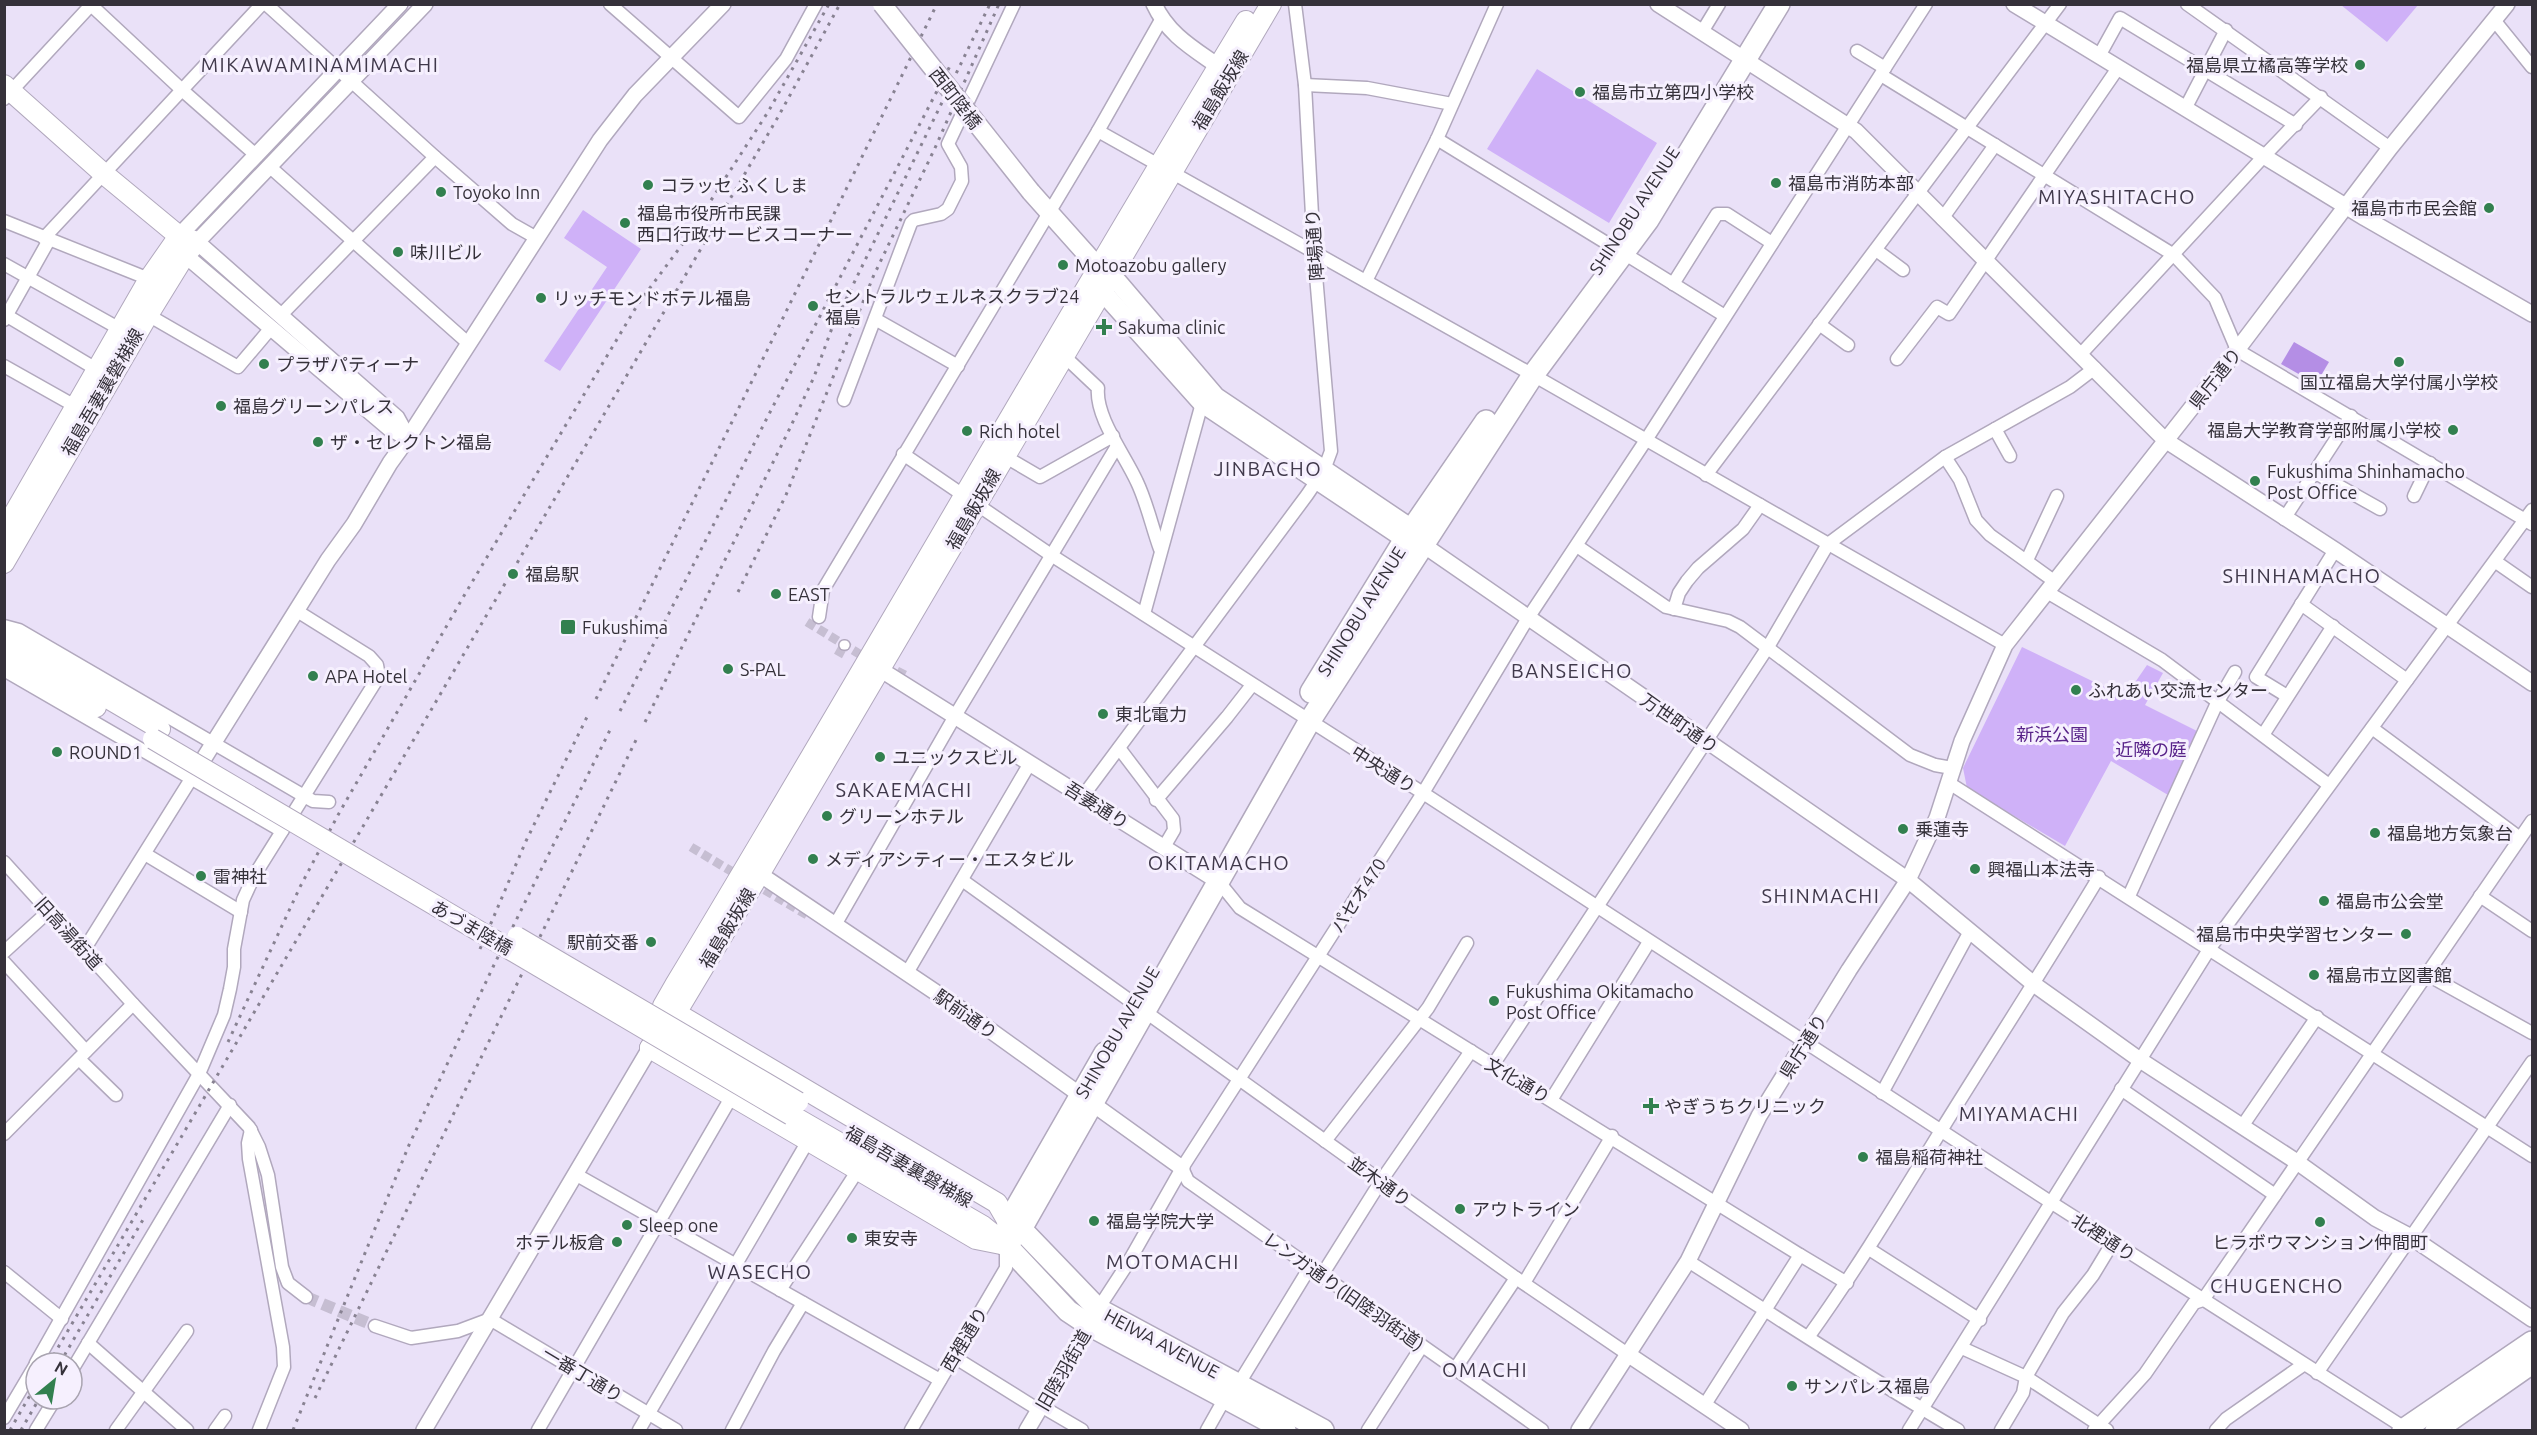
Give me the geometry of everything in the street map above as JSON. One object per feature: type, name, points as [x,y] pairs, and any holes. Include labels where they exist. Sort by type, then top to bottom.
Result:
[{"type":"highway","name":"SHINOBU AVENUE","points":[[1739,56],[1762,4]]},
{"type":"highway","name":"SHINOBU AVENUE","points":[[1006,1245],[1015,1225],[1303,718],[1413,537],[1528,372],[1619,250],[1636,212],[1739,56],[1779,4]]},
{"type":"highway","name":"HEIWA AVENUE","points":[[1015,1225],[1094,1317]]},
{"type":"highway","name":"HEIWA AVENUE","points":[[1006,1245],[1068,1311],[1094,1317],[1231,1391],[1323,1431]]},
{"type":"highway","points":[[2405,1430],[2532,1342]]},
{"type":"highway","points":[[2436,1431],[2532,1363]]},
{"type":"highway","name":"HEIWA AVENUE","points":[[1231,1391],[1285,1431]]},
{"type":"main road","name":"西町陸橋","points":[[882,4],[1030,192],[1103,277]]},
{"type":"main road","points":[[1103,277],[1224,71],[1256,4]]},
{"type":"main road","name":"福島飯坂線","points":[[1224,71],[1270,4]]},
{"type":"main road","points":[[7,92],[187,244]]},
{"type":"main road","name":"福島吾妻裏磐梯線","points":[[4,531],[148,279],[187,244]]},
{"type":"main road","name":"福島吾妻裏磐梯線","points":[[4,563],[187,244]]},
{"type":"main road","points":[[1103,277],[1202,403],[1413,537]]},
{"type":"main road","points":[[1103,277],[1216,397],[1320,476]]},
{"type":"main road","name":"福島飯坂線","points":[[969,501],[1004,456],[1063,355],[1103,277]]},
{"type":"main road","name":"福島飯坂線","points":[[650,1048],[670,1009],[1103,277]]},
{"type":"main road","points":[[4,637],[156,734]]},
{"type":"main road","points":[[4,654],[156,734]]},
{"type":"main road","name":"あづま陸橋","points":[[156,734],[795,1108]]},
{"type":"main road","points":[[670,1009],[997,1203],[1015,1225]]},
{"type":"main road","points":[[650,1048],[976,1239],[1006,1245]]},
{"type":"main road","name":"福島吾妻裏磐梯線","points":[[795,1108],[1015,1225]]},
{"type":"main road","name":"福島吾妻裏磐梯線","points":[[795,1108],[983,1226],[1006,1245]]},
{"type":"street","points":[[96,369],[5,317],[28,278],[46,239],[264,4],[512,224],[535,237]]},
{"type":"street","points":[[187,244],[257,156],[400,4]]},
{"type":"street","points":[[187,244],[270,167],[425,4]]},
{"type":"street","points":[[610,4],[739,117],[786,60],[816,4]]},
{"type":"street","points":[[844,400],[911,223],[914,220],[941,214],[948,209],[962,181],[961,167],[948,144],[1014,4]]},
{"type":"street","points":[[1154,4],[1161,20],[1187,46],[1224,71]]},
{"type":"street","name":"陣場通り","points":[[1083,796],[1320,476],[1332,445],[1314,252],[1305,85],[1295,4]]},
{"type":"street","points":[[1365,281],[1437,139],[1497,4]]},
{"type":"street","points":[[1658,4],[1848,124],[2165,440],[2335,550],[2532,683]]},
{"type":"street","points":[[1702,32],[1719,4]]},
{"type":"street","name":"パセオ470","points":[[1094,1317],[1128,1263],[1182,1168],[1423,793],[1528,618],[1646,440],[1926,4]]},
{"type":"street","points":[[2013,4],[2346,206],[2532,314]]},
{"type":"street","points":[[1706,475],[2060,4]]},
{"type":"street","points":[[2187,4],[2390,148]]},
{"type":"street","name":"県庁通り","points":[[1579,1431],[1688,1261],[1759,1116],[1908,880],[1937,818],[1950,775],[2005,645],[2236,350],[2390,148],[2506,4]]},
{"type":"street","points":[[7,92],[91,5],[257,156]]},
{"type":"street","points":[[84,950],[535,237],[616,117],[720,5]]},
{"type":"street","points":[[2099,56],[2120,18],[2206,68],[2296,125]]},
{"type":"street","points":[[819,616],[823,590],[1098,131],[1161,20]]},
{"type":"street","points":[[2494,20],[2532,67]]},
{"type":"street","points":[[2186,109],[2226,30]]},
{"type":"street","points":[[1857,51],[1967,127],[2174,255],[2215,298],[2236,350],[2430,463],[2530,518],[2407,680],[2210,948],[1909,1431]]},
{"type":"street","points":[[1897,359],[1937,307],[1949,314],[2118,68]]},
{"type":"street","points":[[1305,85],[1367,88],[1452,104]]},
{"type":"street","points":[[2081,354],[2321,97]]},
{"type":"street","points":[[1098,131],[1528,372],[2005,645]]},
{"type":"street","points":[[1437,139],[1725,316]]},
{"type":"street","points":[[1942,219],[1995,145]]},
{"type":"street","points":[[281,315],[435,157]]},
{"type":"street","points":[[270,167],[468,343]]},
{"type":"street","points":[[1673,284],[1717,214],[1721,212],[1772,243]]},
{"type":"street","points":[[4,221],[148,279]]},
{"type":"street","points":[[187,244],[281,315],[397,418],[408,438]]},
{"type":"street","points":[[187,244],[272,328],[389,428],[408,438]]},
{"type":"street","points":[[1876,250],[1903,270]]},
{"type":"street","points":[[4,264],[120,329]]},
{"type":"street","points":[[148,315],[238,367],[272,328]]},
{"type":"street","points":[[875,319],[958,366]]},
{"type":"street","points":[[1820,324],[1848,345]]},
{"type":"street","points":[[1063,355],[1098,388],[1096,400],[1137,482],[1160,549]]},
{"type":"street","points":[[4,366],[75,406]]},
{"type":"street","points":[[1493,1065],[1768,647],[1828,544],[1944,457],[2070,387],[2094,368]]},
{"type":"street","points":[[1144,614],[1160,549],[1202,403]]},
{"type":"street","points":[[2284,519],[2351,416]]},
{"type":"street","points":[[1995,429],[2010,456]]},
{"type":"street","points":[[1004,456],[1041,477],[1115,441]]},
{"type":"street","points":[[835,925],[1115,441]]},
{"type":"street","name":"中央通り","points":[[903,454],[1051,555],[1423,793],[1805,1042]]},
{"type":"street","points":[[1944,457],[1960,480],[1976,520],[1990,535],[2027,560],[2051,586],[2162,660],[2329,785]]},
{"type":"street","points":[[2414,496],[2430,463]]},
{"type":"street","points":[[2314,472],[2380,509]]},
{"type":"street","points":[[2027,560],[2057,496]]},
{"type":"street","points":[[1674,609],[1679,593],[1687,580],[1743,529],[1760,505]]},
{"type":"street","name":"万世町通り","points":[[1413,537],[1908,880],[1969,933],[2035,985],[2140,1060],[2242,1125],[2375,1218],[2410,1237],[2532,1319]]},
{"type":"street","points":[[1577,546],[1666,607],[1728,621],[1768,647],[1910,755],[1935,765],[2128,896],[2532,1156]]},
{"type":"street","points":[[2287,696],[2256,677],[2335,550]]},
{"type":"street","points":[[2496,562],[2532,587]]},
{"type":"street","points":[[2301,604],[2407,680]]},
{"type":"street","points":[[43,1351],[199,1074],[224,1015],[234,967],[234,949],[243,900],[254,876],[380,676],[380,671],[369,656],[297,611]]},
{"type":"street","points":[[4,626],[19,630],[304,796],[314,801],[329,802]]},
{"type":"street","points":[[2263,735],[2333,626]]},
{"type":"street","name":"吾妻通り","points":[[874,665],[1213,878],[1240,908],[1318,957]]},
{"type":"street","points":[[4,670],[282,831]]},
{"type":"street","points":[[2128,896],[2217,703],[2235,672]]},
{"type":"street","points":[[1156,800],[1252,684]]},
{"type":"street","points":[[2372,728],[2520,838]]},
{"type":"street","points":[[1119,748],[1156,800],[1173,819],[1174,830],[1164,847]]},
{"type":"street","points":[[907,973],[1030,763]]},
{"type":"street","points":[[1962,1348],[2025,1377],[2100,1429],[2145,1374],[2194,1303],[2203,1300],[2532,821]]},
{"type":"street","points":[[145,854],[241,912]]},
{"type":"street","name":"旧高湯街道","points":[[4,862],[133,1005],[230,1105],[250,1130],[259,1147],[268,1175],[282,1267],[288,1283],[306,1297]]},
{"type":"street","name":"駅前通り","points":[[753,870],[907,973],[1182,1168]]},
{"type":"street","points":[[1809,1336],[1869,1249],[1941,1131],[2035,985],[2099,877]]},
{"type":"street","name":"並木通り","points":[[962,880],[1520,1281],[1629,1355]]},
{"type":"street","points":[[2480,896],[2532,931]]},
{"type":"street","points":[[4,952],[49,911]]},
{"type":"street","points":[[1882,1093],[1969,933]]},
{"type":"street","points":[[1551,1100],[1649,942]]},
{"type":"street","points":[[1325,1141],[1420,1019],[1467,943]]},
{"type":"street","name":"文化通り","points":[[1318,957],[1612,1136],[1717,1205],[1847,1283]]},
{"type":"street","points":[[4,962],[116,1095]]},
{"type":"street","points":[[2426,974],[2532,1033]]},
{"type":"street","points":[[4,1134],[133,1005]]},
{"type":"street","points":[[2242,1125],[2317,1017]]},
{"type":"street","name":"北裡通り","points":[[1805,1042],[2405,1430]]},
{"type":"street","points":[[424,1431],[650,1048]]},
{"type":"street","points":[[1322,1275],[1381,1181],[1471,1051]]},
{"type":"street","points":[[2317,1373],[2532,1062]]},
{"type":"street","points":[[2121,1089],[2275,1195]]},
{"type":"street","points":[[538,1431],[732,1096]]},
{"type":"street","points":[[83,1351],[230,1105]]},
{"type":"street","points":[[250,1130],[249,1158],[284,1347],[284,1367],[259,1431]]},
{"type":"street","points":[[1455,1369],[1520,1281],[1612,1136]]},
{"type":"street","points":[[639,1431],[808,1141]]},
{"type":"street","name":"レンガ通り(旧陸羽街道)","points":[[1182,1168],[1188,1181],[1542,1431]]},
{"type":"street","points":[[780,1290],[858,1170]]},
{"type":"street","points":[[575,1174],[940,1380]]},
{"type":"street","points":[[2001,1431],[2023,1393],[2025,1377],[2062,1313],[2093,1275],[2113,1242]]},
{"type":"street","name":"西裡通り","points":[[911,1431],[1006,1268],[1006,1245]]},
{"type":"street","points":[[1869,1249],[1980,1320]]},
{"type":"street","points":[[1704,1406],[1800,1255]]},
{"type":"street","points":[[1688,1261],[1809,1336],[1877,1383],[1958,1431]]},
{"type":"street","points":[[1207,1431],[1310,1267]]},
{"type":"street","points":[[5,1273],[62,1319]]},
{"type":"street","points":[[732,1431],[774,1351],[803,1303]]},
{"type":"street","name":"旧陸羽街道","points":[[1027,1431],[1094,1317]]},
{"type":"street","points":[[375,1326],[411,1338],[458,1331],[490,1318]]},
{"type":"street","name":"一番丁通り","points":[[490,1318],[676,1431]]},
{"type":"street","points":[[116,1431],[186,1331]]},
{"type":"street","points":[[88,1343],[187,1431]]},
{"type":"street","points":[[1368,1431],[1422,1346]]},
{"type":"street","points":[[1629,1355],[1741,1431]]},
{"type":"street","points":[[954,1357],[1082,1431]]},
{"type":"street","points":[[2216,1431],[2226,1419],[2303,1365]]},
{"type":"street","points":[[4,1418],[24,1384]]},
{"type":"street","points":[[38,1430],[48,1411]]},
{"type":"street","points":[[215,1431],[225,1416]]},
{"type":"green space","points":[[2341,5],[2418,5],[2387,42]]},
{"type":"green space","points":[[1537,69],[1657,143],[1609,223],[1487,149]]},
{"type":"green space","points":[[583,210],[641,249],[560,371],[544,361],[607,267],[564,238]]},
{"type":"green space","name":"新浜公園","points":[[2022,647],[2125,697],[2147,665],[2163,673],[2145,705],[2203,734],[2173,798],[2111,761],[2065,846],[1967,788],[1963,768]]},
{"type":"shaded area","points":[[2294,342],[2329,362],[2316,384],[2281,364]]},
{"type":"tunnel","points":[[807,622],[871,661]]},
{"type":"tunnel","points":[[838,656],[844,645]]},
{"type":"tunnel","points":[[893,688],[903,669]]},
{"type":"tunnel","points":[[691,847],[741,877]]},
{"type":"tunnel","points":[[753,883],[807,915]]},
{"type":"tunnel","points":[[306,1297],[375,1326]]},
{"type":"railway","points":[[228,1042],[300,887],[338,815],[465,594],[638,304],[684,242],[768,112],[829,4]]},
{"type":"railway","points":[[56,1351],[778,117],[840,4]]},
{"type":"railway","points":[[596,699],[937,4]]},
{"type":"railway","points":[[645,722],[789,430],[814,377],[832,328],[990,4]]},
{"type":"railway","points":[[738,592],[786,495],[873,277],[935,148],[999,4]]},
{"type":"railway","points":[[620,711],[767,418],[950,66]]},
{"type":"railway","points":[[480,949],[526,841],[587,717]]},
{"type":"railway","points":[[293,1430],[409,1145],[493,967],[611,728]]},
{"type":"railway","points":[[315,1398],[636,740]]},
{"type":"railway","points":[[67,1351],[144,1218]]},
{"type":"railway","points":[[10,1430],[24,1406]]},
{"type":"railway","points":[[21,1430],[32,1411]]},
{"type":"place","name":"福島県立橘高等学校","points":[[2360,65]]},
{"type":"place","name":"福島市立第四小学校","points":[[1580,92]]},
{"type":"place","name":"福島市消防本部","points":[[1776,183]]},
{"type":"place","name":"コラッセ ふくしま","points":[[648,185]]},
{"type":"place","name":"Toyoko Inn","points":[[441,192]]},
{"type":"place","name":"福島市市民会館","points":[[2489,208]]},
{"type":"place","name":"福島市役所市民課 西口行政サービスコーナー","points":[[625,223]]},
{"type":"place","name":"味川ビル","points":[[398,252]]},
{"type":"place","name":"Motoazobu gallery","points":[[1063,265]]},
{"type":"place","name":"リッチモンドホテル福島","points":[[541,298]]},
{"type":"place","name":"セントラルウェルネスクラブ24 福島","points":[[813,306]]},
{"type":"place","name":"Sakuma clinic","points":[[1104,327]]},
{"type":"place","name":"国立福島大学付属小学校","points":[[2399,362]]},
{"type":"place","name":"プラザパティーナ","points":[[264,364]]},
{"type":"place","name":"福島グリーンパレス","points":[[221,406]]},
{"type":"place","name":"福島大学教育学部附属小学校","points":[[2453,430]]},
{"type":"place","name":"Rich hotel","points":[[967,431]]},
{"type":"place","name":"ザ・セレクトン福島","points":[[318,442]]},
{"type":"place","name":"Fukushima Shinhamacho Post Office","points":[[2255,481]]},
{"type":"place","name":"福島駅","points":[[513,574]]},
{"type":"place","name":"EAST","points":[[776,594]]},
{"type":"place","name":"Fukushima","points":[[568,627]]},
{"type":"place","name":"S-PAL","points":[[728,669]]},
{"type":"place","name":"APA Hotel","points":[[313,676]]},
{"type":"place","name":"ふれあい交流センター","points":[[2076,690]]},
{"type":"place","name":"東北電力","points":[[1103,714]]},
{"type":"place","name":"ROUND1","points":[[57,752]]},
{"type":"place","name":"ユニックスビル","points":[[880,757]]},
{"type":"place","name":"グリーンホテル","points":[[827,816]]},
{"type":"place","name":"乗蓮寺","points":[[1903,829]]},
{"type":"place","name":"福島地方気象台","points":[[2375,833]]},
{"type":"place","name":"メディアシティー・エスタビル","points":[[813,859]]},
{"type":"place","name":"興福山本法寺","points":[[1975,869]]},
{"type":"place","name":"雷神社","points":[[201,876]]},
{"type":"place","name":"福島市公会堂","points":[[2324,901]]},
{"type":"place","name":"福島市中央学習センター","points":[[2406,934]]},
{"type":"place","name":"駅前交番","points":[[651,942]]},
{"type":"place","name":"福島市立図書館","points":[[2314,975]]},
{"type":"place","name":"Fukushima Okitamacho Post Office","points":[[1494,1001]]},
{"type":"place","name":"やぎうちクリニック","points":[[1651,1106]]},
{"type":"place","name":"福島稲荷神社","points":[[1863,1157]]},
{"type":"place","name":"アウトライン","points":[[1460,1209]]},
{"type":"place","name":"福島学院大学","points":[[1094,1221]]},
{"type":"place","name":"ヒラボウマンション仲間町","points":[[2320,1222]]},
{"type":"place","name":"Sleep one","points":[[627,1225]]},
{"type":"place","name":"東安寺","points":[[852,1238]]},
{"type":"place","name":"ホテル板倉","points":[[617,1242]]},
{"type":"place","name":"サンパレス福島","points":[[1792,1386]]},
{"type":"district","name":"MIKAWAMINAMIMACHI","points":[[320,64]]},
{"type":"district","name":"MIYASHITACHO","points":[[2117,196]]},
{"type":"district","name":"JINBACHO","points":[[1268,468]]},
{"type":"district","name":"SHINHAMACHO","points":[[2302,575]]},
{"type":"district","name":"BANSEICHO","points":[[1572,670]]},
{"type":"district","name":"SAKAEMACHI","points":[[904,789]]},
{"type":"district","name":"OKITAMACHO","points":[[1219,862]]},
{"type":"district","name":"SHINMACHI","points":[[1821,895]]},
{"type":"district","name":"MIYAMACHI","points":[[2019,1113]]},
{"type":"district","name":"MOTOMACHI","points":[[1173,1261]]},
{"type":"district","name":"WASECHO","points":[[760,1271]]},
{"type":"district","name":"CHUGENCHO","points":[[2277,1285]]},
{"type":"district","name":"OMACHI","points":[[1485,1369]]},
{"type":"park label","name":"近隣の庭","points":[[2151,749]]}]
